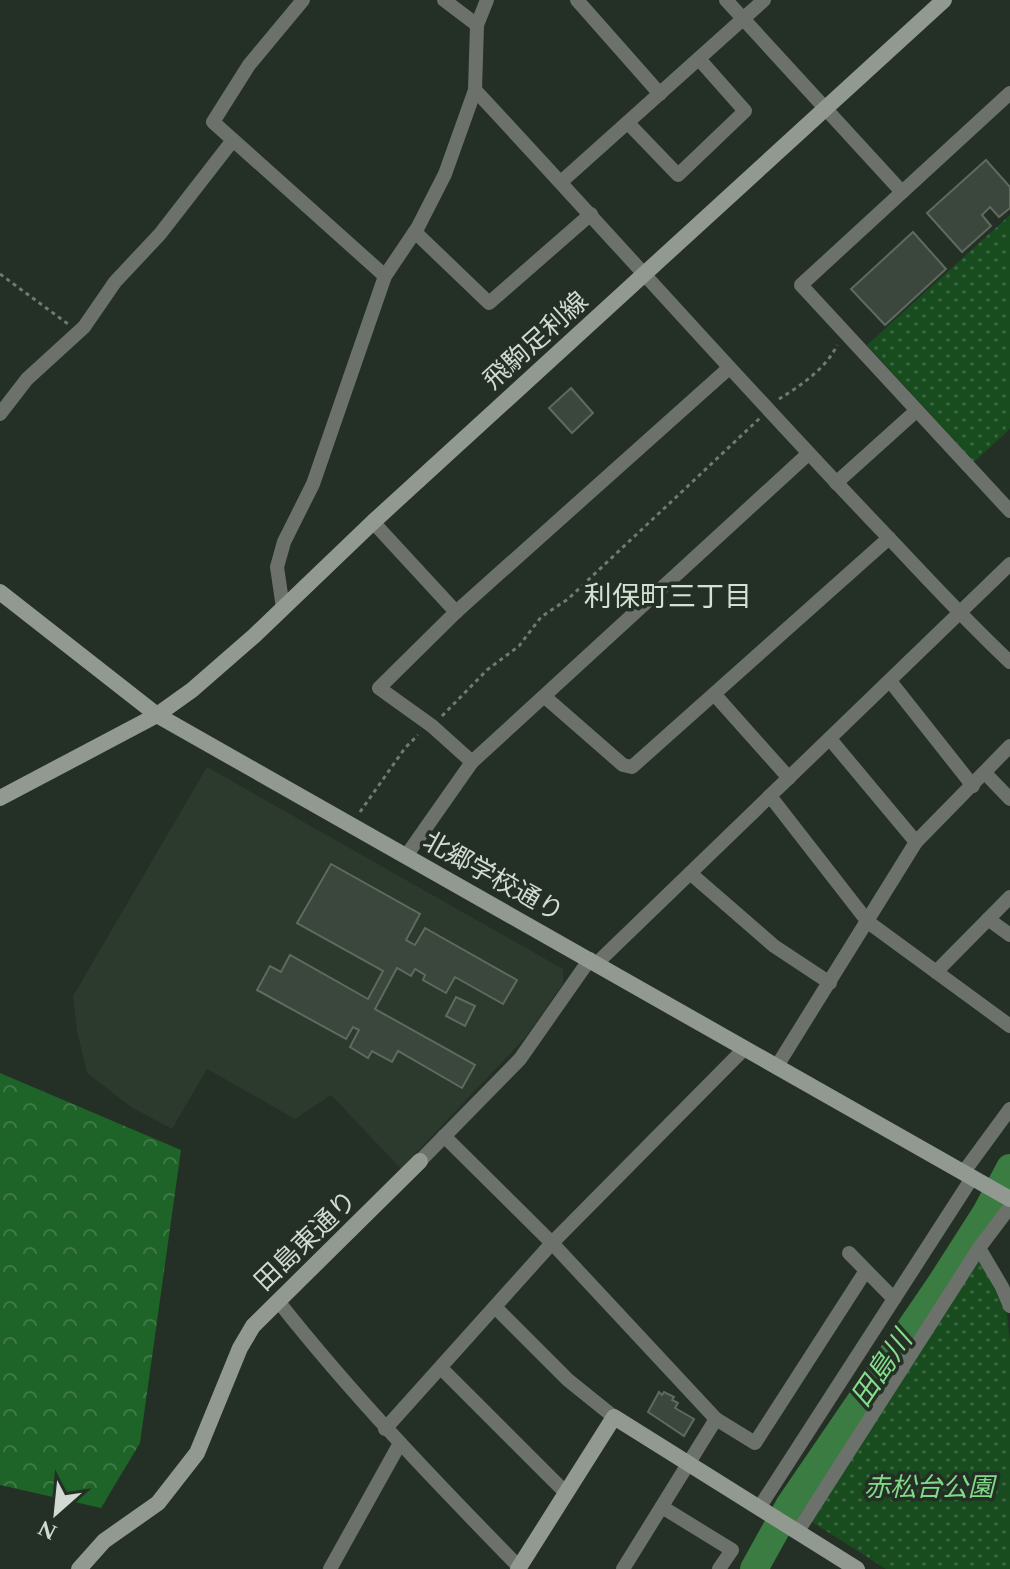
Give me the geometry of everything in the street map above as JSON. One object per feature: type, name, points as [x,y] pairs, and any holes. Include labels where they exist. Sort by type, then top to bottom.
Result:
[{"type":"street","points":[[303,0],[249,65],[213,122],[385,276]]},
{"type":"street","points":[[444,0],[477,25]]},
{"type":"street","points":[[283,608],[277,567],[284,542],[313,484],[385,276],[415,232],[445,174],[475,90],[477,25],[487,0]]},
{"type":"street","points":[[577,0],[660,94]]},
{"type":"street","points":[[726,0],[902,192]]},
{"type":"street","points":[[561,182],[764,0]]},
{"type":"street","name":"飛駒足利線","points":[[0,798],[157,715],[192,690],[944,0]]},
{"type":"street","points":[[628,123],[678,175],[745,111],[699,59]]},
{"type":"street","points":[[475,90],[808,454],[959,614],[1010,662]]},
{"type":"street","points":[[1010,93],[801,285],[1010,511]]},
{"type":"street","points":[[0,414],[27,379],[79,332],[115,282],[160,234],[233,140]]},
{"type":"street","points":[[415,232],[489,303],[591,214]]},
{"type":"street","points":[[472,762],[432,726],[379,688],[456,612],[729,368]]},
{"type":"street","points":[[836,483],[916,411]]},
{"type":"street","points":[[406,856],[472,762],[808,454]]},
{"type":"street","points":[[373,522],[456,612]]},
{"type":"street","points":[[545,697],[623,765],[632,767],[889,538]]},
{"type":"street","name":"田島東通り","points":[[79,1569],[104,1541],[158,1503],[197,1453],[240,1348],[253,1326],[520,1059],[594,961],[690,873],[1010,564]]},
{"type":"street","name":"北郷学校通り","points":[[0,592],[157,715],[1010,1199]]},
{"type":"street","points":[[890,681],[973,786]]},
{"type":"street","points":[[715,695],[789,778]]},
{"type":"street","points":[[830,739],[916,842]]},
{"type":"street","points":[[777,1066],[916,842],[1010,746]]},
{"type":"street","points":[[985,773],[1010,799]]},
{"type":"street","points":[[770,796],[868,922],[1010,1026]]},
{"type":"street","points":[[690,873],[774,946],[830,983]]},
{"type":"street","points":[[936,972],[1010,897]]},
{"type":"street","points":[[988,919],[1010,935]]},
{"type":"street","points":[[385,1429],[552,1243],[745,1048]]},
{"type":"street","points":[[762,1510],[971,1178],[1010,1109]]},
{"type":"street","points":[[444,1136],[552,1243],[716,1419],[755,1443],[865,1272]]},
{"type":"street","points":[[796,1530],[979,1248],[1010,1207]]},
{"type":"street","points":[[979,1248],[1010,1306]]},
{"type":"street","points":[[849,1253],[894,1299]]},
{"type":"street","points":[[278,1301],[328,1364],[382,1421],[399,1445],[519,1568],[614,1417]]},
{"type":"street","points":[[495,1307],[568,1380],[614,1417],[857,1569]]},
{"type":"street","points":[[441,1368],[566,1493]]},
{"type":"street","points":[[623,1569],[716,1419]]},
{"type":"street","points":[[330,1569],[399,1445]]},
{"type":"street","points":[[662,1507],[732,1550],[719,1569]]},
{"type":"path","points":[[0,274],[79,332]]},
{"type":"path","points":[[360,813],[405,748],[432,726],[487,670],[519,646],[541,617],[568,599],[781,398],[795,390],[833,355],[838,342],[850,339]]},
{"type":"shaded area","points":[[207,767],[563,969],[563,984],[525,1038],[401,1169],[331,1095],[295,1119],[207,1069],[172,1129],[131,1107],[87,1073],[73,996]]},
{"type":"green space","points":[[1010,215],[1010,429],[974,462],[867,345]]},
{"type":"green space","points":[[0,1073],[181,1150],[140,1443],[101,1508],[0,1485]]},
{"type":"green space","name":"赤松台公園","points":[[979,1260],[1007,1314],[1010,1341],[1010,1569],[886,1569],[812,1522]]},
{"type":"building","points":[[986,160],[1010,187],[1010,208],[999,217],[990,207],[982,215],[991,226],[962,252],[927,213]]},
{"type":"building","points":[[913,232],[946,269],[885,325],[851,289]]},
{"type":"building","points":[[571,388],[593,413],[572,433],[549,408]]},
{"type":"building","points":[[331,864],[420,914],[406,940],[415,945],[425,928],[517,980],[503,1004],[455,977],[446,993],[423,980],[425,975],[415,969],[411,976],[397,968],[375,1009],[475,1065],[462,1088],[398,1051],[392,1062],[372,1051],[368,1058],[350,1047],[359,1030],[353,1027],[346,1039],[257,990],[270,966],[281,972],[290,955],[368,999],[383,971],[297,923]]},
{"type":"building","points":[[456,997],[475,1006],[465,1026],[446,1016]]},
{"type":"building","points":[[659,1392],[674,1397],[672,1400],[678,1403],[675,1408],[694,1419],[684,1436],[648,1412]]},
{"type":"waterway","name":"田島川","points":[[754,1569],[789,1506],[940,1285],[986,1213],[1010,1168]]},
{"type":"district","name":"利保町三丁目","points":[[668,597]]}]
